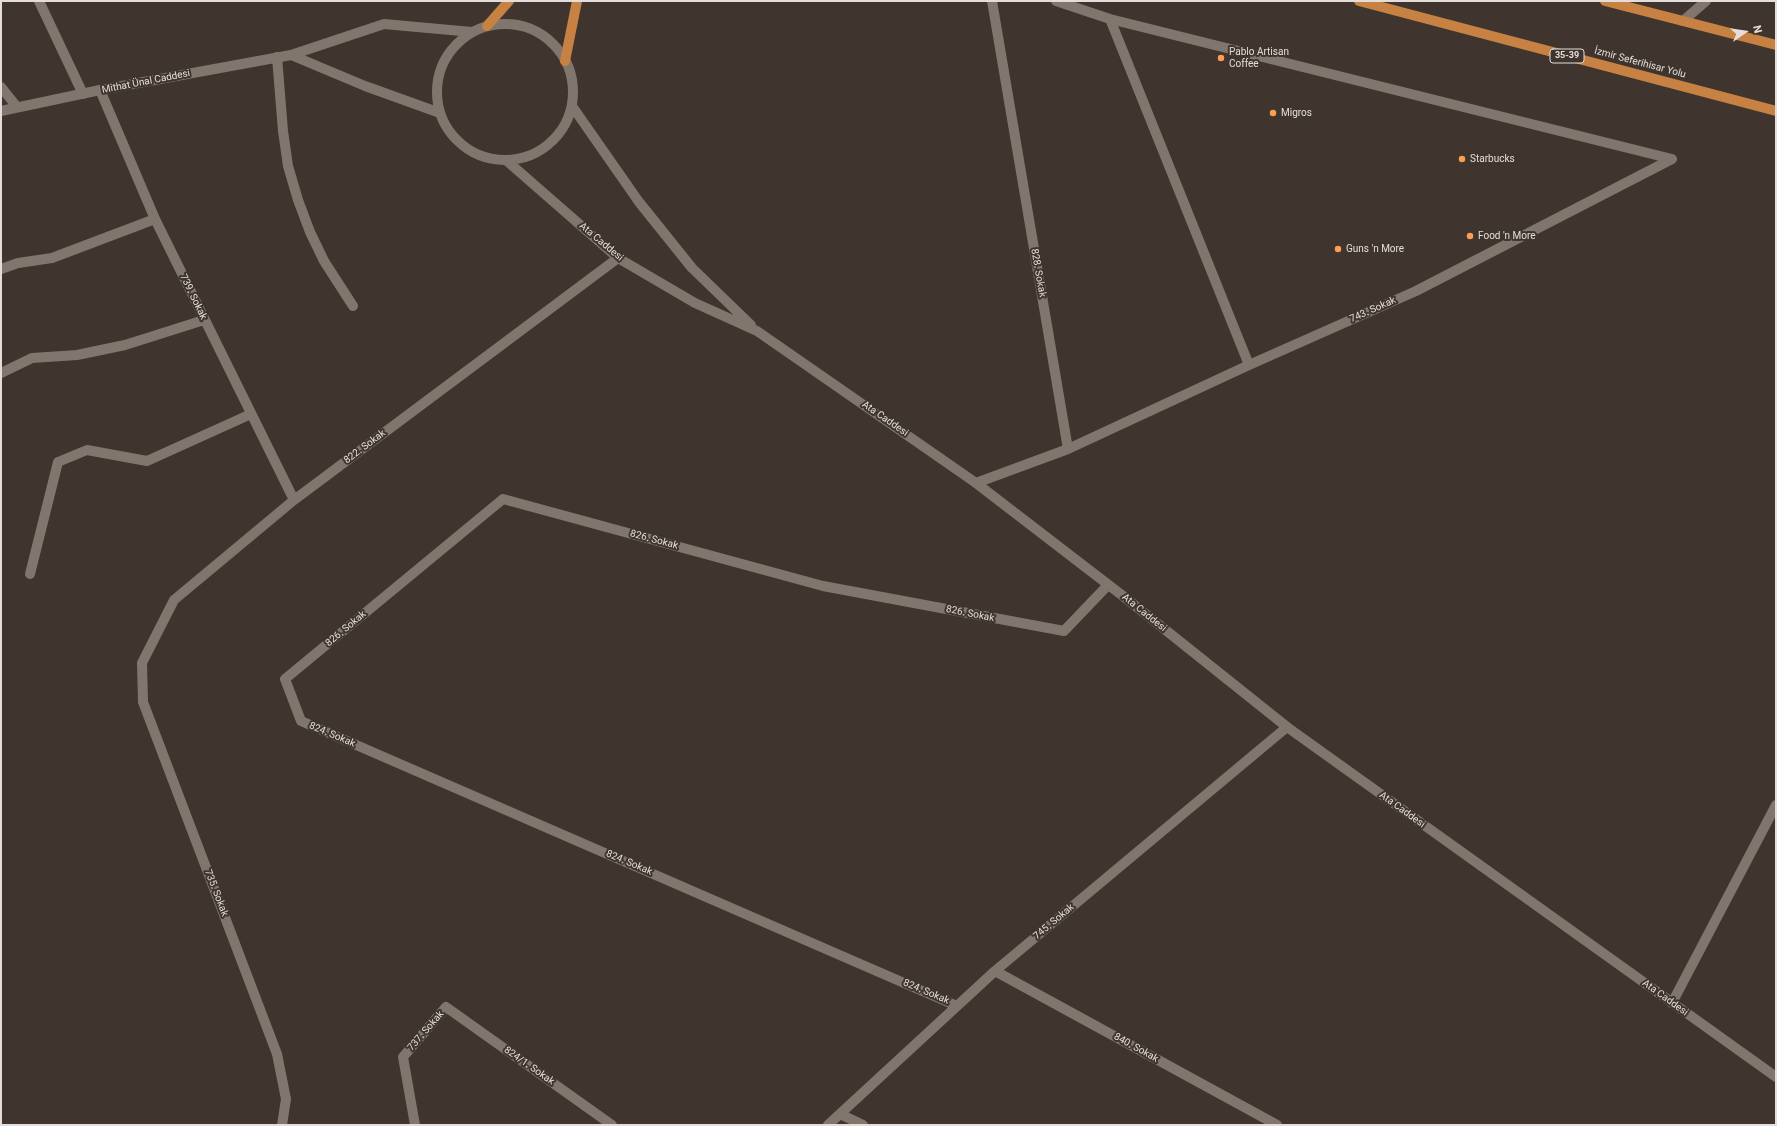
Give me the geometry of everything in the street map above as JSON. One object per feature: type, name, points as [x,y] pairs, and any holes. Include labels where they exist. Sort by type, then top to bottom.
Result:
[{"type":"main road","points":[[487,26],[509,1]]},
{"type":"main road","points":[[565,61],[577,1]]},
{"type":"main road","name":"İzmir Seferihisar Yolu","points":[[1358,1],[1776,111]]},
{"type":"main road","points":[[1605,1],[1776,45]]},
{"type":"street","points":[[39,1],[83,94]]},
{"type":"street","name":"828. Sokak","points":[[992,1],[1068,449]]},
{"type":"street","points":[[1056,1],[1110,19],[1249,365]]},
{"type":"street","points":[[1683,21],[1706,1]]},
{"type":"street","name":"743. Sokak","points":[[1068,449],[1249,365],[1416,291],[1672,159],[1110,19]]},
{"type":"street","name":"Mithat Ünal Caddesi","points":[[1,111],[100,90],[291,55],[384,24],[472,32]]},
{"type":"street","points":[[510,24],[532,30],[552,42],[565,61],[573,83],[572,106],[564,128],[548,145],[528,157],[507,161],[485,158],[465,148],[450,133],[440,113],[436,91],[440,70],[451,50],[472,32],[487,26],[510,24]]},
{"type":"street","points":[[291,55],[365,86],[440,113]]},
{"type":"street","points":[[277,57],[283,131],[288,166],[298,200],[310,232],[324,261],[353,306]]},
{"type":"street","points":[[1,87],[17,107]]},
{"type":"street","name":"739. Sokak","points":[[100,90],[155,219],[294,500]]},
{"type":"street","points":[[572,106],[639,202],[692,268],[757,331]]},
{"type":"street","name":"Ata Caddesi","points":[[507,161],[618,258],[695,304],[757,331],[976,483],[1108,585],[1287,727],[1776,1077]]},
{"type":"street","points":[[1,269],[18,263],[52,258],[155,219]]},
{"type":"street","name":"822. Sokak","points":[[142,663],[174,600],[294,500],[618,258]]},
{"type":"street","points":[[1,373],[32,358],[77,355],[125,345],[204,320]]},
{"type":"street","points":[[30,574],[58,462],[87,450],[147,461],[251,414]]},
{"type":"street","points":[[976,483],[1068,449]]},
{"type":"street","name":"826. Sokak","points":[[301,721],[285,679],[503,499],[824,586],[1064,631],[1108,585]]},
{"type":"street","name":"735. Sokak","points":[[142,663],[143,702],[277,1054],[286,1099],[282,1125]]},
{"type":"street","name":"824. Sokak","points":[[301,721],[957,1006]]},
{"type":"street","name":"745. Sokak","points":[[828,1125],[994,971],[1287,727]]},
{"type":"street","points":[[1672,1003],[1776,805]]},
{"type":"street","name":"840. Sokak","points":[[994,971],[1278,1125]]},
{"type":"street","name":"737. Sokak","points":[[415,1125],[403,1057],[446,1007]]},
{"type":"street","name":"824/1. Sokak","points":[[446,1007],[612,1125]]},
{"type":"street","points":[[840,1114],[863,1125]]},
{"type":"place","name":"Pablo Artisan Coffee","points":[[1221,58]]},
{"type":"place","name":"Migros","points":[[1273,113]]},
{"type":"place","name":"Starbucks","points":[[1462,159]]},
{"type":"place","name":"Food 'n More","points":[[1470,236]]},
{"type":"place","name":"Guns 'n More","points":[[1338,249]]}]
